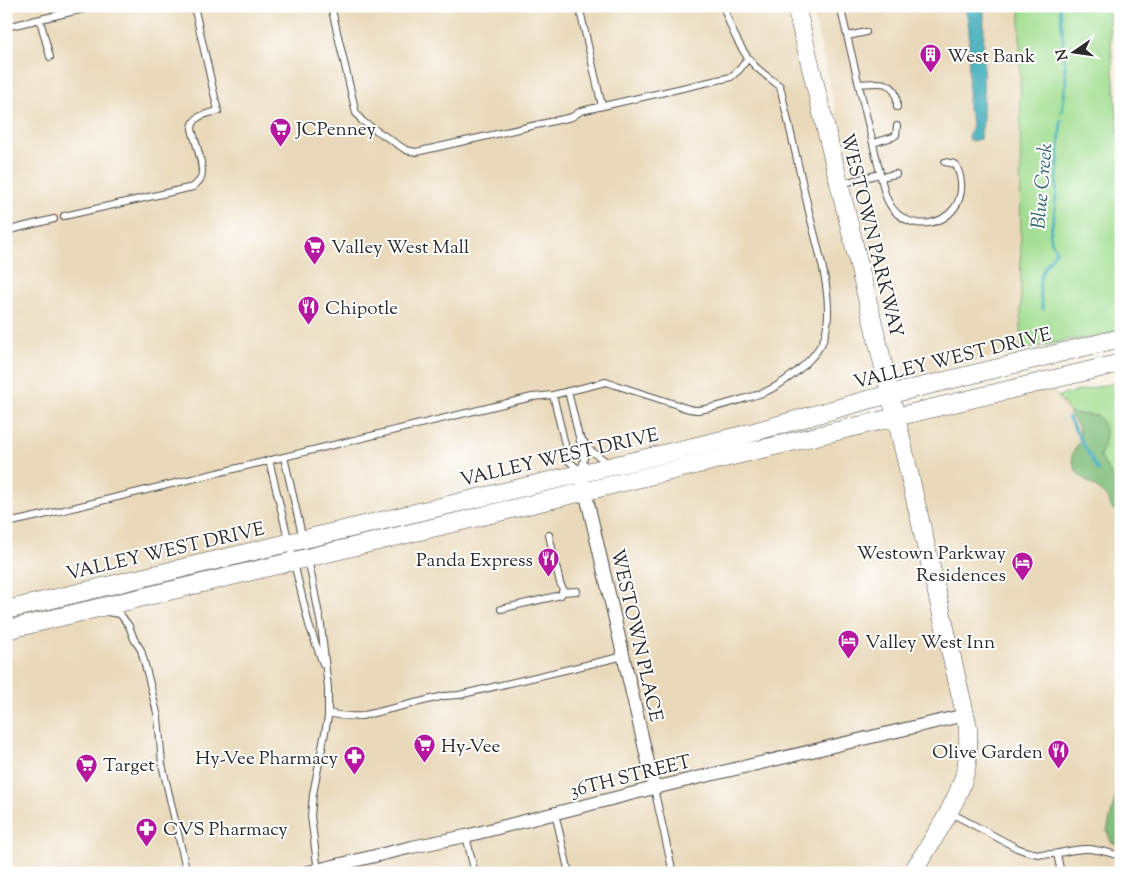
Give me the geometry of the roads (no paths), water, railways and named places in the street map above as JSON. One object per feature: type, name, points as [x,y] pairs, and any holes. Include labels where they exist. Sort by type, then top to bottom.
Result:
[{"type":"main road","name":"WESTOWN PARKWAY","points":[[796,6],[896,417],[968,727],[966,770],[960,789],[912,873]]},
{"type":"main road","name":"VALLEY WEST DRIVE","points":[[6,610],[742,435],[890,394],[1121,338]]},
{"type":"main road","points":[[6,630],[1121,363]]},
{"type":"street","name":"WESTOWN PLACE","points":[[581,472],[654,788]]},
{"type":"street","name":"36TH STREET","points":[[304,873],[466,836],[654,788],[964,715]]},
{"type":"lane","points":[[6,27],[97,6]]},
{"type":"lane","points":[[64,216],[193,187],[198,183],[202,170],[192,124],[202,115],[218,111],[194,6]]},
{"type":"lane","points":[[331,6],[356,113],[362,121],[406,150],[416,152],[572,117],[581,111],[731,76],[740,69],[748,58]]},
{"type":"lane","points":[[579,6],[602,106]]},
{"type":"lane","points":[[6,520],[12,522],[532,397],[553,395],[606,382],[684,408],[696,410],[760,394],[798,370],[814,355],[825,336],[828,319],[828,300],[822,268],[780,86],[756,67],[742,50],[732,31],[723,6]]},
{"type":"lane","points":[[840,6],[887,201],[896,214],[908,222],[923,224],[938,221],[950,212],[958,200],[961,186],[959,169],[955,164],[945,162]]},
{"type":"lane","points":[[40,20],[50,57]]},
{"type":"lane","points":[[848,36],[866,32]]},
{"type":"lane","points":[[859,84],[884,84],[890,86],[894,91],[897,107]]},
{"type":"lane","points":[[873,143],[896,135],[897,126]]},
{"type":"lane","points":[[839,184],[881,175],[896,174]]},
{"type":"lane","points":[[6,231],[54,219]]},
{"type":"lane","points":[[568,391],[584,458],[581,472]]},
{"type":"lane","points":[[553,395],[569,461],[581,472]]},
{"type":"lane","points":[[578,435],[590,450],[611,466]]},
{"type":"lane","points":[[284,457],[309,625],[327,674]]},
{"type":"lane","points":[[270,460],[321,625],[327,674],[328,713],[312,794],[311,816],[318,871]]},
{"type":"lane","points":[[549,535],[563,592]]},
{"type":"lane","points":[[501,609],[561,595],[563,592],[577,591]]},
{"type":"lane","points":[[76,613],[106,612],[120,614],[141,650],[158,717],[162,764],[187,873]]},
{"type":"lane","points":[[328,713],[344,716],[361,716],[624,656]]},
{"type":"lane","points":[[654,788],[673,873]]},
{"type":"lane","points":[[948,812],[1028,852],[1057,854],[1088,848],[1121,856]]},
{"type":"lane","points":[[556,813],[570,873]]},
{"type":"lane","points":[[466,836],[475,873]]},
{"type":"lane","points":[[1057,854],[1060,873]]},
{"type":"water","points":[[964,6],[984,6],[983,122],[980,139],[972,141],[968,135],[972,130],[971,115],[968,110],[969,30]]},
{"type":"waterway","name":"Blue Creek","points":[[1059,6],[1066,83],[1062,111]]},
{"type":"waterway","name":"Blue Creek","points":[[1043,309],[1040,287],[1041,276],[1056,251],[1050,235],[1055,211],[1061,120]]},
{"type":"waterway","name":"Blue Creek","points":[[1068,417],[1098,471]]},
{"type":"place","name":"West Bank","points":[[931,74]]},
{"type":"place","name":"JCPenney","points":[[280,147]]},
{"type":"place","name":"Valley West Mall","points":[[315,265]]},
{"type":"place","name":"Chipotle","points":[[309,326]]},
{"type":"place","name":"Panda Express","points":[[549,578]]},
{"type":"place","name":"Westown Parkway Residences","points":[[1022,582]]},
{"type":"place","name":"Valley West Inn","points":[[849,660]]},
{"type":"place","name":"Hy-Vee","points":[[425,764]]},
{"type":"place","name":"Olive Garden","points":[[1059,770]]},
{"type":"place","name":"Hy-Vee Pharmacy","points":[[354,776]]},
{"type":"place","name":"Target","points":[[87,783]]},
{"type":"place","name":"CVS Pharmacy","points":[[147,847]]}]
